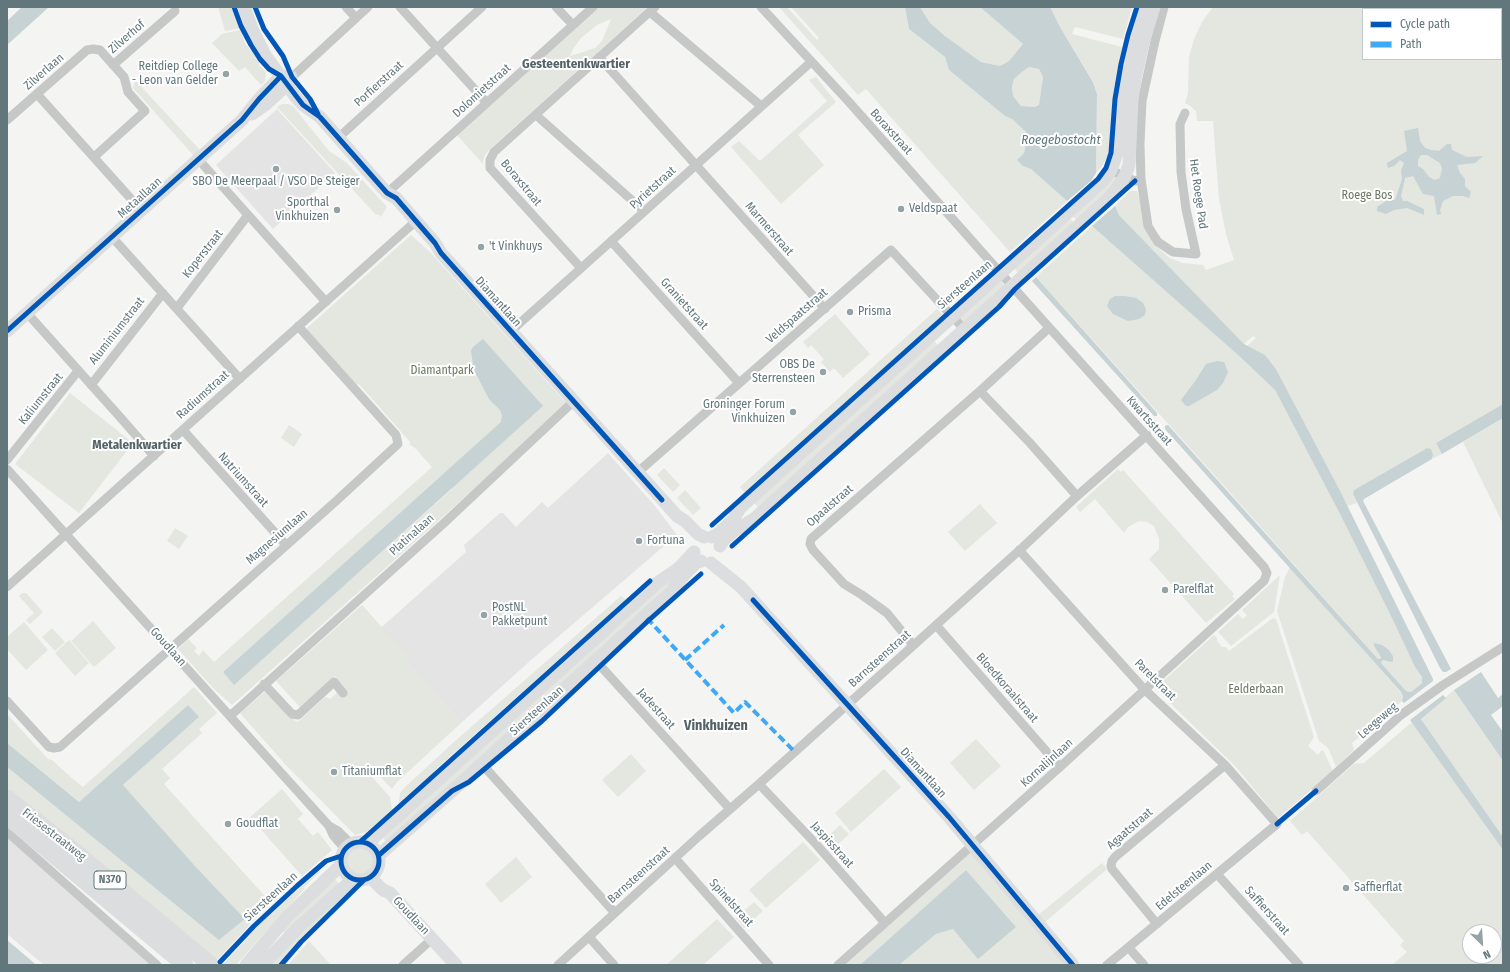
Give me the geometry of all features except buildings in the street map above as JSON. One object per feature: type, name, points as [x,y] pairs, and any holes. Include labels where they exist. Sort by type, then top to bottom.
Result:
[{"type":"highway","name":"Friesestraatweg","points":[[7,798],[98,870],[211,965]]},
{"type":"highway","name":"Friesestraatweg","points":[[7,816],[182,963]]},
{"type":"main road","name":"Diamantlaan","points":[[244,7],[257,37],[271,50],[303,105],[320,117],[387,193],[390,202],[414,224],[431,248],[440,253],[677,516],[685,521],[698,534],[707,549],[949,817],[1073,965]]},
{"type":"main road","name":"Siersteenlaan","points":[[368,843],[657,583],[707,549],[723,541],[734,531],[754,519],[1109,198],[1125,176],[1129,165],[1131,100],[1122,83],[1129,47],[1141,7]]},
{"type":"main road","name":"Siersteenlaan","points":[[379,855],[482,764],[671,592],[696,563],[717,535],[733,520],[740,508],[1104,180],[1114,163],[1131,100],[1144,39],[1154,7]]},
{"type":"main road","name":"Metaallaan","points":[[7,331],[242,120],[259,99],[287,79]]},
{"type":"main road","points":[[360,841],[368,843],[374,847],[379,855],[379,865],[373,875],[363,880],[353,879],[345,873],[341,865],[341,856],[348,847],[360,841]]},
{"type":"main road","name":"Siersteenlaan","points":[[246,965],[288,916],[341,865]]},
{"type":"main road","name":"Goudlaan","points":[[373,875],[383,890],[390,893],[456,965]]},
{"type":"main road","points":[[262,965],[297,929],[353,879]]},
{"type":"street","points":[[346,7],[356,18]]},
{"type":"street","points":[[287,79],[368,7]]},
{"type":"street","points":[[400,7],[487,103]]},
{"type":"street","name":"Porfierstraat","points":[[338,138],[482,7]]},
{"type":"street","points":[[556,7],[573,25]]},
{"type":"street","name":"Dolomietstraat","points":[[387,193],[593,7]]},
{"type":"street","name":"Boraxstraat","points":[[761,7],[849,102],[1012,286]]},
{"type":"street","name":"Siersteenlaan","points":[[1164,7],[1155,41],[1131,100],[1140,144],[1141,179],[1148,226],[1158,242],[1173,252],[1196,254]]},
{"type":"street","name":"Boraxstraat","points":[[581,268],[490,168],[490,160],[494,152],[599,57],[653,9],[761,106]]},
{"type":"street","name":"Zilverhof","points":[[113,65],[175,11]]},
{"type":"street","name":"Zilverlaan","points":[[7,120],[87,50],[100,50],[113,65]]},
{"type":"street","points":[[599,57],[696,164]]},
{"type":"street","name":"Pyrietstraat","points":[[511,331],[811,62]]},
{"type":"street","points":[[94,157],[145,111],[128,92],[124,77],[113,65]]},
{"type":"street","points":[[37,94],[141,210]]},
{"type":"street","name":"Het Roege Pad","points":[[1185,113],[1180,124],[1181,172],[1186,209],[1196,254]]},
{"type":"street","points":[[536,115],[644,211]]},
{"type":"street","points":[[198,159],[326,302]]},
{"type":"street","name":"Marmerstraat","points":[[696,164],[825,309]]},
{"type":"street","points":[[1111,170],[1135,181],[1141,179]]},
{"type":"street","name":"Koperstraat","points":[[177,308],[248,216]]},
{"type":"street","name":"Radiumstraat","points":[[7,588],[298,326],[414,224]]},
{"type":"street","points":[[112,237],[240,379]]},
{"type":"street","name":"Granietstraat","points":[[611,241],[739,383]]},
{"type":"street","name":"Veldspaatstraat","points":[[638,472],[825,309],[890,250],[953,316],[964,330]]},
{"type":"street","name":"Kwartsstraat","points":[[1012,286],[1147,435],[1264,567],[1267,573]]},
{"type":"street","name":"Aluminiumstraat","points":[[91,385],[163,293]]},
{"type":"street","name":"Kaliumstraat","points":[[27,313],[154,456]]},
{"type":"street","name":"Magnesiumlaan","points":[[7,701],[46,744],[54,748],[60,747],[398,444],[396,435],[298,326]]},
{"type":"street","name":"Opaalstraat","points":[[913,645],[887,613],[844,584],[812,550],[810,544],[811,539],[980,391],[1049,328]]},
{"type":"street","name":"Kaliumstraat","points":[[7,460],[78,371]]},
{"type":"street","points":[[980,391],[1078,496]]},
{"type":"street","name":"Platinalaan","points":[[230,716],[443,524],[574,401]]},
{"type":"street","name":"Natriumstraat","points":[[183,430],[286,545]]},
{"type":"street","name":"Barnsteenstraat","points":[[558,965],[675,858],[936,626],[1147,435]]},
{"type":"street","name":"Goudlaan","points":[[7,469],[329,826],[333,835],[348,847]]},
{"type":"street","name":"Parelstraat","points":[[1019,550],[1144,689],[1225,765],[1277,824]]},
{"type":"street","name":"Kornalijnlaan","points":[[838,965],[1060,767],[1264,580],[1267,573]]},
{"type":"street","name":"Bloedkoraalstraat","points":[[936,626],[1060,767]]},
{"type":"street","name":"Leegeweg","points":[[1316,791],[1401,715],[1443,685],[1503,647]]},
{"type":"street","name":"Jadestraat","points":[[596,661],[730,809]]},
{"type":"street","points":[[264,684],[292,714],[298,715],[334,682],[343,693]]},
{"type":"street","points":[[482,764],[615,913]]},
{"type":"street","name":"Agaatstraat","points":[[1157,924],[1112,869],[1112,861],[1225,765]]},
{"type":"street","name":"Jaspisstraat","points":[[759,784],[816,844],[885,923]]},
{"type":"street","name":"Edelsteenlaan","points":[[1107,965],[1277,824]]},
{"type":"street","points":[[7,832],[157,965]]},
{"type":"street","name":"Spinelstraat","points":[[675,858],[769,965]]},
{"type":"street","name":"Saffierstraat","points":[[1217,874],[1299,965]]},
{"type":"street","points":[[589,937],[614,965]]},
{"type":"street","name":"Goudlaan","points":[[403,965],[432,939]]},
{"type":"street","points":[[1129,948],[1144,965]]},
{"type":"shaded area","name":"SBO De Meerpaal / VSO De Steiger","points":[[277,109],[335,173],[273,229],[216,165]]},
{"type":"shaded area","points":[[608,453],[655,506],[677,535],[531,660],[461,723],[409,665],[375,633],[466,552],[464,545],[500,513],[503,513],[516,527],[542,502],[548,508]]},
{"type":"shaded area","points":[[7,838],[151,965],[44,965],[7,934]]},
{"type":"green space","points":[[218,7],[233,7],[241,28],[225,31]]},
{"type":"green space","points":[[598,7],[648,7],[491,148],[485,155],[483,164],[457,135]],"holes":[[[611,19],[602,41],[595,48],[570,56],[581,38],[597,25]]]},
{"type":"green space","points":[[779,7],[787,7],[817,40],[819,38],[791,7],[905,7],[909,29],[945,57],[949,70],[1005,116],[1012,119],[1026,132],[1024,153],[1017,160],[1023,166],[1031,169],[1067,201],[1010,252],[866,89],[858,95]]},
{"type":"green space","points":[[920,7],[980,7],[1023,44],[1009,61],[1000,66],[981,62],[945,36],[930,23]]},
{"type":"green space","points":[[1050,7],[1132,7],[1123,39],[1075,27],[1072,34],[1122,47],[1114,87],[1109,153],[1102,166],[1096,173],[1097,94],[1093,81],[1060,27]]},
{"type":"green space","name":"Roege Bos","points":[[1213,7],[1503,7],[1503,404],[1436,443],[1442,454],[1432,459],[1433,457],[1427,448],[1354,490],[1353,494],[1357,503],[1347,506],[1276,369],[1265,355],[1247,346],[1256,338],[1253,336],[1244,344],[1119,215],[1115,206],[1130,191],[1137,191],[1152,239],[1160,250],[1170,258],[1183,263],[1203,265],[1206,270],[1234,260],[1226,234],[1219,199],[1213,121],[1197,121],[1196,111],[1185,103],[1188,92],[1189,57],[1194,39],[1202,22]]},
{"type":"green space","points":[[240,30],[245,43],[259,61],[259,65],[266,72],[265,81],[261,85],[245,67],[239,71],[212,43],[222,34]]},
{"type":"green space","points":[[1029,67],[1039,69],[1043,77],[1039,105],[1035,107],[1021,106],[1013,96],[1012,87],[1014,79]]},
{"type":"green space","points":[[816,77],[836,102],[798,135],[824,165],[781,204],[731,147],[739,141],[760,161],[827,101],[809,80]]},
{"type":"green space","points":[[135,80],[200,150],[194,156],[133,88]]},
{"type":"green space","points":[[282,104],[293,106],[329,151],[347,163],[387,207],[381,217],[378,214],[376,215],[277,107]]},
{"type":"green space","points":[[1112,175],[1119,178],[1079,222],[1070,214]]},
{"type":"green space","points":[[1068,217],[1077,225],[1020,275],[1012,266]]},
{"type":"green space","points":[[1092,226],[1238,355],[1275,390],[1340,514],[1415,667],[1422,677],[1422,683],[1411,692],[1406,691],[1381,663],[1383,660],[1390,662],[1393,656],[1389,650],[1374,646],[1381,656],[1380,659],[1378,659],[1036,277]]},
{"type":"green space","name":"Diamantpark","points":[[411,235],[430,252],[568,405],[232,705],[214,689],[178,649],[188,639],[197,648],[194,651],[199,656],[203,650],[214,662],[432,467],[416,449],[409,444],[411,443],[359,384],[356,385],[306,329]],"holes":[[[441,476],[452,489],[234,684],[223,672]]]},
{"type":"green space","points":[[1001,281],[1005,287],[965,323],[961,321],[959,317]]},
{"type":"green space","points":[[937,309],[943,315],[745,493],[740,487]]},
{"type":"green space","points":[[835,314],[870,354],[843,378],[834,368],[830,372],[821,362],[824,359],[811,345],[808,348],[803,342]]},
{"type":"green space","points":[[932,339],[940,347],[759,508],[752,501]]},
{"type":"green space","points":[[70,393],[133,443],[79,513],[15,464]]},
{"type":"green space","points":[[1503,418],[1503,524],[1463,442]]},
{"type":"green space","points":[[289,425],[302,434],[294,447],[281,438]]},
{"type":"green space","points":[[664,468],[680,485],[673,492],[657,475]]},
{"type":"green space","points":[[1118,469],[1121,472],[1123,470],[1234,594],[1232,596],[1235,599],[1206,623],[1149,559],[1159,549],[1159,539],[1154,526],[1147,522],[1139,521],[1128,527],[1124,533],[1095,499],[1080,512],[1076,507]]},
{"type":"green space","points":[[685,490],[701,508],[693,515],[677,498]]},
{"type":"green space","points":[[980,504],[997,523],[965,551],[948,532]]},
{"type":"green space","points":[[175,528],[188,536],[179,549],[167,541]]},
{"type":"green space","points":[[1290,567],[1403,695],[1402,701],[1352,743],[1354,750],[1336,767],[1328,748],[1319,741],[1277,611],[1285,577]]},
{"type":"green space","points":[[683,572],[388,844],[381,835],[661,582]]},
{"type":"green space","points":[[1280,575],[1274,612],[1231,646],[1218,632],[1238,614],[1243,619],[1247,615],[1242,610]]},
{"type":"green space","points":[[22,593],[26,593],[43,612],[30,624],[26,620],[34,613],[19,596]]},
{"type":"green space","points":[[621,596],[626,600],[437,768],[430,779],[400,806],[400,793],[404,788],[454,742]]},
{"type":"green space","points":[[362,605],[407,655],[409,665],[461,723],[397,782],[392,789],[367,763],[363,767],[390,797],[392,811],[366,832],[355,835],[285,764],[240,713],[267,690],[295,721],[298,722],[325,697],[330,699],[342,688],[335,676],[300,707],[276,681]]},
{"type":"green space","name":"Eelderbaan","points":[[1273,618],[1276,619],[1314,737],[1308,746],[1318,755],[1322,750],[1324,752],[1333,771],[1278,818],[1236,767],[1160,693],[1161,683],[1214,635],[1222,647],[1226,647],[1229,651]]},
{"type":"green space","points":[[93,621],[116,648],[94,667],[71,641]]},
{"type":"green space","points":[[24,622],[48,650],[26,670],[7,649],[7,637]]},
{"type":"green space","points":[[52,628],[65,642],[55,651],[42,637]]},
{"type":"green space","points":[[69,640],[89,663],[75,676],[55,653]]},
{"type":"green space","points":[[194,687],[217,713],[199,729],[202,733],[162,769],[170,778],[164,784],[271,903],[218,959],[212,959],[7,790],[7,767],[220,939],[245,919],[195,866],[123,785],[198,718],[188,705],[79,802],[7,743],[7,714],[48,759],[52,760],[83,787]]},
{"type":"green space","points":[[1454,690],[1503,761],[1503,837],[1421,719]]},
{"type":"green space","points":[[1412,722],[1503,850],[1503,965],[1392,965],[1407,952],[1400,945],[1404,941],[1307,831],[1302,835],[1290,821],[1354,764],[1364,763]]},
{"type":"green space","points":[[976,739],[1001,766],[974,790],[950,763]]},
{"type":"green space","points":[[631,754],[646,771],[618,797],[602,780]]},
{"type":"green space","points":[[884,769],[901,787],[851,832],[835,813]]},
{"type":"green space","points":[[282,789],[303,814],[298,819],[313,836],[318,832],[332,850],[302,876],[250,817]]},
{"type":"green space","points":[[840,825],[849,834],[831,851],[822,842]]},
{"type":"green space","points":[[803,842],[820,860],[766,908],[749,890]]},
{"type":"green space","points":[[360,846],[366,847],[374,855],[374,867],[366,875],[360,876],[354,875],[346,867],[345,861],[346,855],[354,847]]},
{"type":"green space","points":[[971,852],[1065,965],[899,965],[936,934],[953,929],[1016,927],[966,870],[860,965],[844,965]]},
{"type":"green space","points":[[516,857],[532,877],[501,903],[485,884]]},
{"type":"green space","points":[[1102,863],[1107,869],[1044,923],[1038,915]]},
{"type":"green space","points":[[319,871],[320,872],[304,887],[305,888],[236,965],[223,964],[263,921]]},
{"type":"green space","points":[[333,877],[341,886],[286,934],[283,931]]},
{"type":"green space","points":[[345,890],[347,893],[295,945],[279,965],[267,965]]},
{"type":"green space","points":[[754,902],[763,911],[744,928],[736,918]]},
{"type":"green space","points":[[717,919],[734,937],[703,965],[666,965]]},
{"type":"green space","points":[[309,941],[331,965],[288,965]]},
{"type":"water","points":[[22,7],[49,7],[7,45],[7,21]]},
{"type":"water","name":"Roegebostocht","points":[[905,7],[920,7],[930,23],[945,36],[981,62],[1000,66],[1009,61],[1023,44],[980,7],[1050,7],[1060,27],[1093,82],[1097,94],[1096,173],[1091,181],[1067,201],[1031,169],[1023,166],[1017,160],[1024,153],[1026,132],[1012,119],[1005,116],[949,70],[945,57],[909,29]],"holes":[[[1029,67],[1039,69],[1043,77],[1039,105],[1035,107],[1021,106],[1013,96],[1012,87],[1014,79]]]},
{"type":"water","points":[[1418,128],[1420,141],[1425,148],[1431,150],[1439,151],[1447,144],[1451,144],[1452,150],[1467,157],[1483,156],[1475,163],[1457,165],[1460,173],[1465,179],[1465,186],[1471,192],[1469,198],[1463,196],[1453,196],[1443,201],[1440,210],[1441,214],[1437,215],[1434,196],[1423,194],[1413,176],[1405,178],[1401,196],[1403,201],[1407,201],[1424,209],[1424,215],[1407,208],[1394,210],[1386,214],[1377,211],[1377,207],[1389,199],[1395,200],[1402,179],[1401,171],[1404,163],[1400,160],[1394,166],[1388,168],[1387,163],[1407,151],[1404,131]],"holes":[[[1421,155],[1427,155],[1440,163],[1442,168],[1440,178],[1435,180],[1429,177],[1423,169],[1418,166],[1418,160]]]},
{"type":"water","points":[[1115,206],[1119,215],[1244,344],[1265,355],[1276,369],[1340,491],[1433,679],[1433,681],[1404,703],[1402,701],[1403,696],[1401,692],[1165,429],[1165,426],[1168,425],[1378,659],[1381,657],[1374,646],[1374,643],[1382,645],[1389,650],[1393,656],[1393,661],[1390,662],[1383,660],[1381,663],[1406,691],[1411,692],[1422,683],[1422,677],[1415,667],[1340,514],[1275,390],[1238,355],[1092,226]]},
{"type":"water","points":[[1036,277],[1157,413],[1157,416],[1154,416],[1032,281]]},
{"type":"water","points":[[1115,296],[1136,298],[1143,303],[1146,310],[1145,315],[1139,319],[1128,321],[1113,314],[1107,306],[1110,299]]},
{"type":"water","points":[[483,339],[543,406],[234,685],[223,672],[501,422],[502,415],[500,410],[489,399],[476,374],[473,364],[471,351],[473,347]]},
{"type":"water","points":[[1217,361],[1224,362],[1228,372],[1223,383],[1217,390],[1189,406],[1186,406],[1181,400],[1206,364]]},
{"type":"water","points":[[1503,404],[1503,418],[1442,454],[1436,443]]},
{"type":"water","points":[[1427,448],[1431,449],[1433,455],[1432,459],[1363,501],[1451,669],[1446,672],[1443,672],[1440,668],[1353,494],[1354,490]]},
{"type":"water","points":[[1481,672],[1498,698],[1503,694],[1503,706],[1491,715],[1503,732],[1503,761],[1454,690]]},
{"type":"water","points":[[1443,695],[1446,698],[1421,719],[1503,837],[1503,850],[1410,720]]},
{"type":"water","points":[[188,705],[199,717],[123,785],[195,866],[245,919],[219,940],[7,767],[7,743],[79,802]]},
{"type":"water","points":[[966,870],[1016,927],[978,959],[953,929],[936,934],[899,965],[860,965]]},
{"type":"water","points":[[7,940],[33,962],[36,965],[7,965]]},
{"type":"marked path","points":[[647,618],[734,713],[745,702],[795,752]]},
{"type":"marked path","points":[[685,660],[724,625]]},
{"type":"cycle path","points":[[234,7],[241,26],[260,59],[269,69],[281,76],[303,105],[320,117],[387,193],[396,198],[435,243],[441,253],[662,500]]},
{"type":"cycle path","points":[[255,7],[264,29],[283,56],[292,77],[310,99],[318,114]]},
{"type":"cycle path","points":[[712,525],[1098,179],[1106,168],[1111,153],[1115,99],[1121,64],[1137,7]]},
{"type":"cycle path","points":[[7,331],[242,120],[259,99],[281,76]]},
{"type":"cycle path","points":[[732,546],[999,307],[1015,289],[1135,181]]},
{"type":"cycle path","points":[[379,855],[452,791],[469,782],[542,721],[649,620],[701,574]]},
{"type":"cycle path","points":[[361,841],[650,581]]},
{"type":"cycle path","points":[[753,600],[949,817],[1073,965]]},
{"type":"cycle path","points":[[1277,824],[1316,791]]},
{"type":"cycle path","points":[[356,842],[364,842],[374,847],[378,854],[379,861],[378,868],[374,875],[364,880],[356,880],[346,875],[344,872],[341,865],[341,857],[346,847],[349,845],[356,842]]},
{"type":"cycle path","points":[[220,962],[254,926],[297,886],[326,861],[341,856]]},
{"type":"cycle path","points":[[281,965],[301,942],[364,880]]},
{"type":"place","name":"Reitdiep College - Leon van Gelder","points":[[226,74]]},
{"type":"place","name":"SBO De Meerpaal / VSO De Steiger","points":[[276,169]]},
{"type":"place","name":"Veldspaat","points":[[901,209]]},
{"type":"place","name":"Sporthal Vinkhuizen","points":[[337,210]]},
{"type":"place","name":"'t Vinkhuys","points":[[481,247]]},
{"type":"place","name":"Prisma","points":[[850,312]]},
{"type":"place","name":"OBS De Sterrensteen","points":[[823,372]]},
{"type":"place","name":"Groninger Forum Vinkhuizen","points":[[793,412]]},
{"type":"place","name":"Fortuna","points":[[639,541]]},
{"type":"place","name":"Parelflat","points":[[1165,590]]},
{"type":"place","name":"PostNL Pakketpunt","points":[[484,615]]},
{"type":"place","name":"Titaniumflat","points":[[334,772]]},
{"type":"place","name":"Goudflat","points":[[228,824]]},
{"type":"place","name":"Saffierflat","points":[[1346,888]]},
{"type":"district","name":"Gesteentenkwartier","points":[[576,64]]},
{"type":"district","name":"Metalenkwartier","points":[[137,445]]},
{"type":"district","name":"Vinkhuizen","points":[[716,726]]}]
